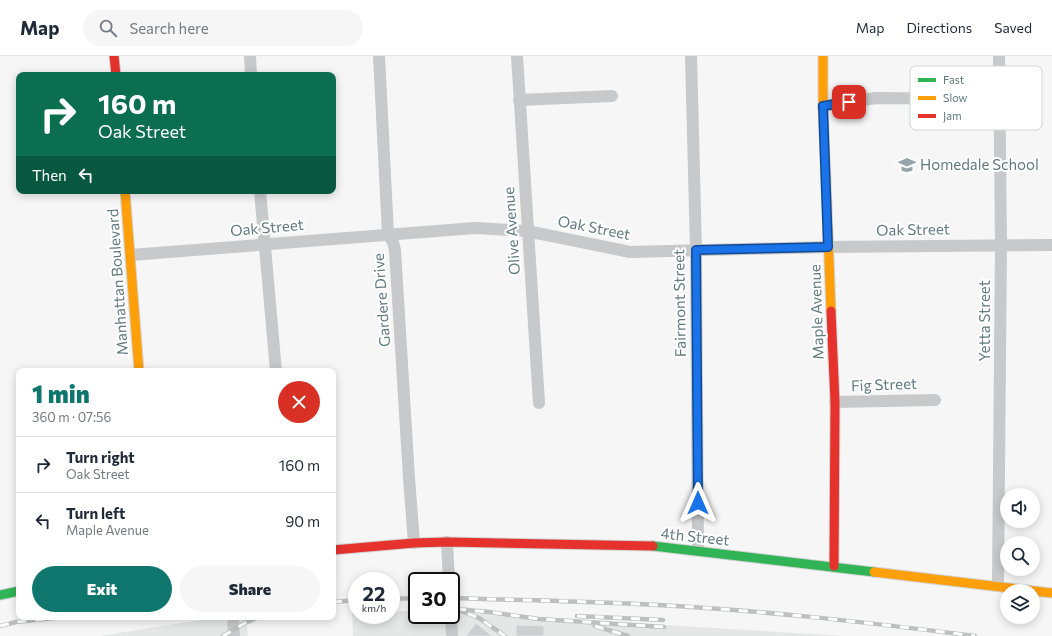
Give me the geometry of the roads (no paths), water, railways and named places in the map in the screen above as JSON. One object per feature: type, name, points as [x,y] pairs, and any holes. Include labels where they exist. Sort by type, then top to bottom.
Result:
[{"type":"main road","points":[[114,56],[116,72]]},
{"type":"main road","name":"Maple Avenue","points":[[823,56],[823,106],[835,402],[834,566]]},
{"type":"main road","name":"Manhattan Boulevard","points":[[125,194],[139,368]]},
{"type":"main road","name":"4th Street","points":[[336,550],[414,542],[661,546],[1052,593]]},
{"type":"main road","points":[[0,595],[16,592]]},
{"type":"street","points":[[250,56],[251,72]]},
{"type":"street","name":"Gardere Drive","points":[[379,56],[388,234],[395,250],[414,542]]},
{"type":"street","name":"Olive Avenue","points":[[517,56],[539,403]]},
{"type":"street","name":"Fairmont Street","points":[[692,56],[696,250],[698,550]]},
{"type":"street","name":"Yetta Street","points":[[999,56],[999,66]]},
{"type":"street","points":[[519,100],[612,96]]},
{"type":"street","points":[[823,106],[876,98],[910,98]]},
{"type":"street","name":"Yetta Street","points":[[998,586],[1001,245],[1000,130]]},
{"type":"street","points":[[260,194],[276,368]]},
{"type":"street","name":"Oak Street","points":[[130,255],[475,228],[527,231],[630,252],[828,247],[1052,245]]},
{"type":"street","name":"Fig Street","points":[[835,402],[935,400]]},
{"type":"street","points":[[447,542],[449,572]]},
{"type":"street","points":[[233,620],[234,636]]},
{"type":"street","points":[[451,624],[452,636]]},
{"type":"railway","points":[[400,599],[408,598]]},
{"type":"railway","points":[[460,598],[615,603],[723,609],[849,621],[975,636]]},
{"type":"railway","points":[[336,602],[348,601]]},
{"type":"railway","points":[[460,609],[539,619],[664,627]]},
{"type":"railway","points":[[460,611],[479,618],[505,636]]},
{"type":"railway","points":[[577,616],[663,620]]},
{"type":"railway","points":[[0,626],[16,622],[35,620]]},
{"type":"railway","points":[[223,636],[252,620]]},
{"type":"railway","points":[[595,626],[628,636]]},
{"type":"place","name":"Homedale School","points":[[907,165]]}]
